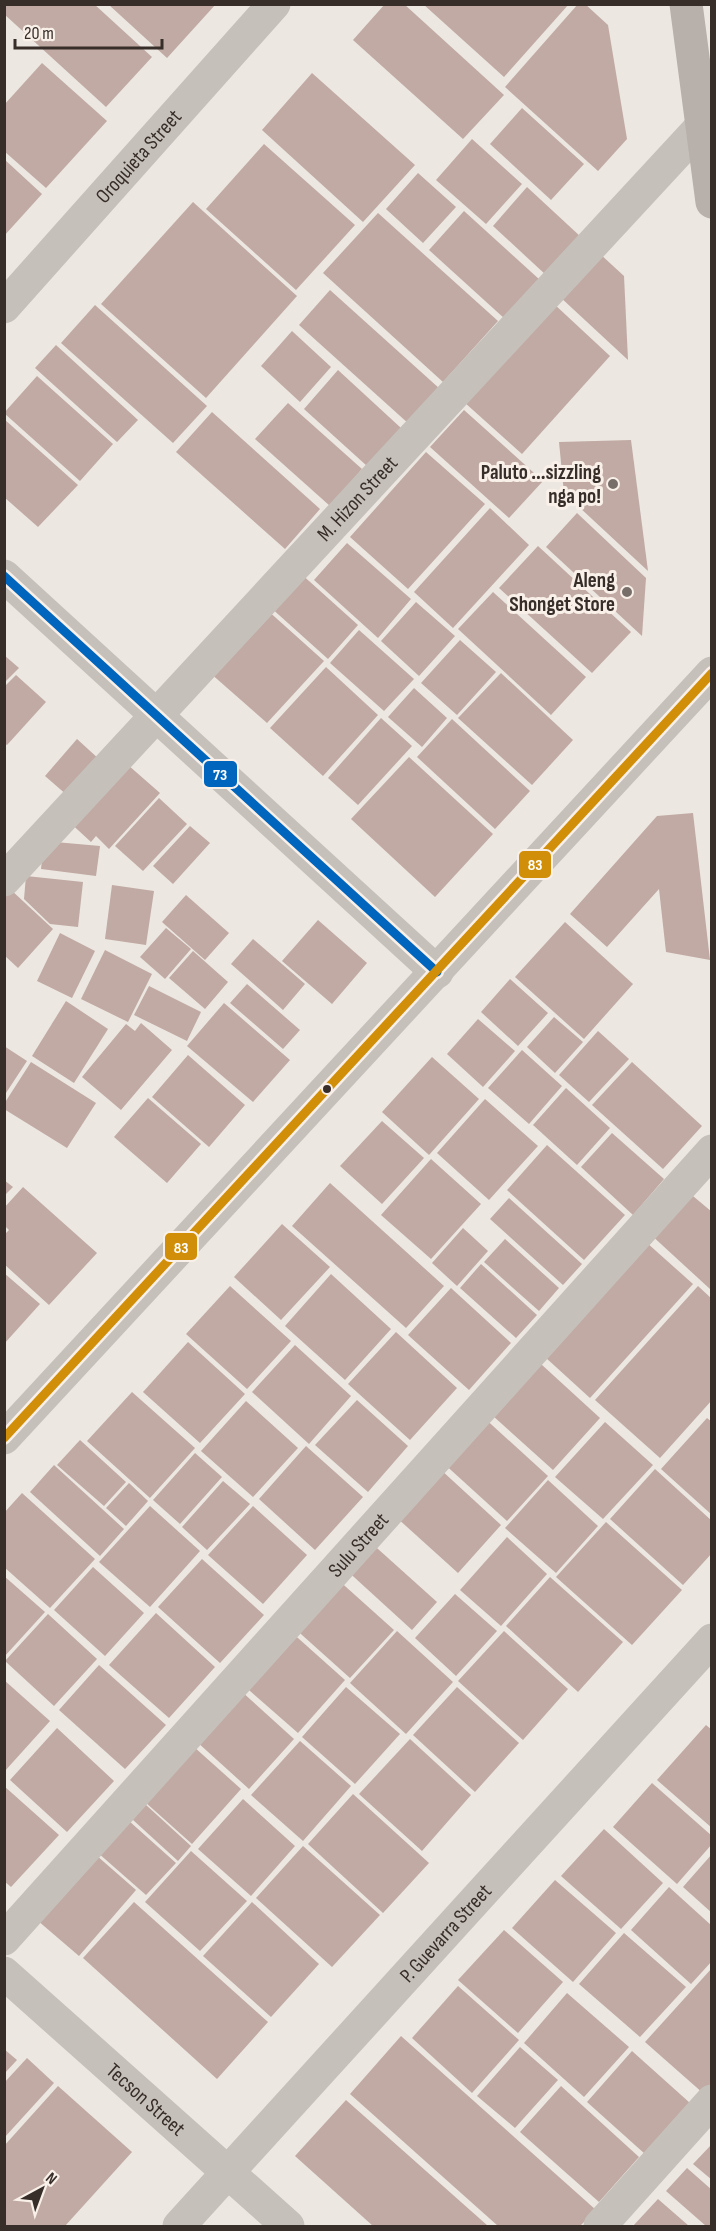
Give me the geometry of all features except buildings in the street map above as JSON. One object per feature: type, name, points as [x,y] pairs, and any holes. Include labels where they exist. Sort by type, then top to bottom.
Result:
[{"type":"main road","points":[[686,4],[707,120],[711,202]]},
{"type":"street","name":"Oroquieta Street","points":[[4,307],[274,4]]},
{"type":"street","name":"M. Hizon Street","points":[[4,880],[707,120]]},
{"type":"street","points":[[4,576],[437,972]]},
{"type":"street","points":[[4,1438],[711,673]]},
{"type":"street","name":"Sulu Street","points":[[4,1939],[711,1151]]},
{"type":"street","name":"P. Guevarra Street","points":[[179,2226],[229,2174],[711,1640]]},
{"type":"street","name":"Tecson Street","points":[[4,1973],[288,2226]]},
{"type":"street","points":[[600,2226],[711,2101]]},
{"type":"transit line","name":"73","points":[[4,576],[437,972]]},
{"type":"transit line","name":"83","points":[[4,1438],[712,673]]},
{"type":"place","name":"Paluto ...sizzling nga po!","points":[[613,484]]},
{"type":"place","name":"Aleng Shonget Store","points":[[627,592]]}]
